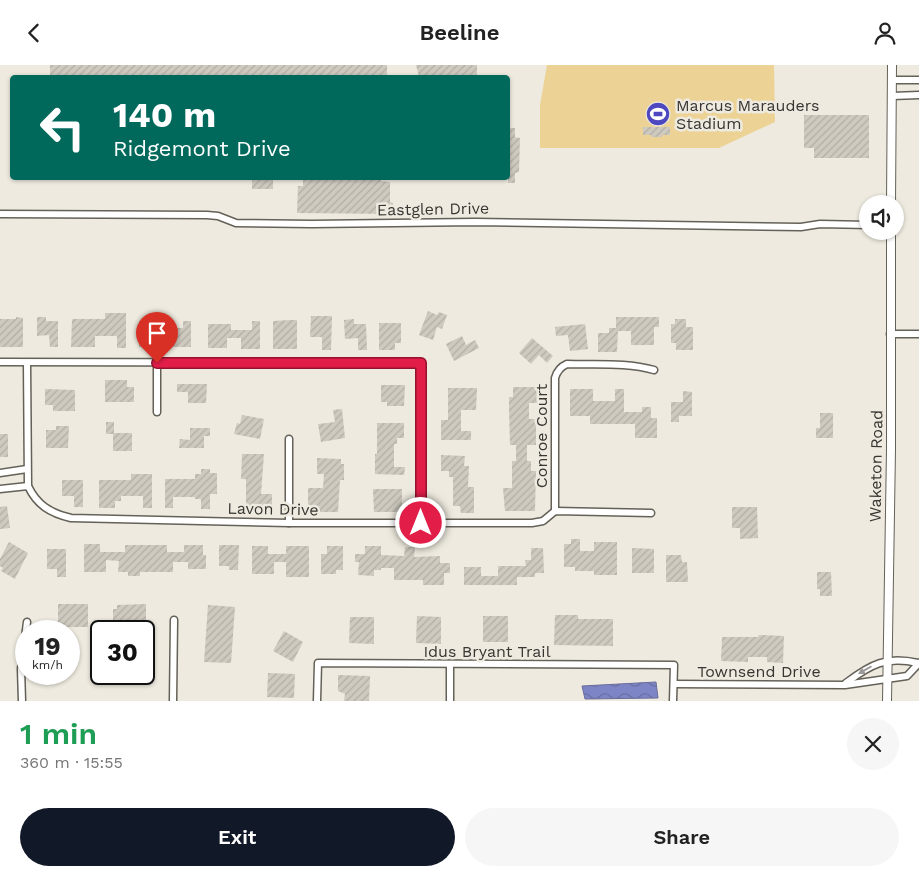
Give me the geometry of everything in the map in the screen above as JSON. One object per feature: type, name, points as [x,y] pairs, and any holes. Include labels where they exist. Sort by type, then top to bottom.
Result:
[{"type":"street","points":[[891,195],[892,65]]},
{"type":"street","points":[[892,80],[919,80]]},
{"type":"street","points":[[892,96],[919,95]]},
{"type":"street","name":"Eastglen Drive","points":[[0,214],[207,215],[218,216],[236,223],[481,222],[801,227],[820,224],[859,225]]},
{"type":"street","name":"Waketon Road","points":[[887,701],[891,449],[891,240]]},
{"type":"street","points":[[890,335],[919,334]]},
{"type":"street","points":[[0,362],[421,363],[421,523]]},
{"type":"street","points":[[0,489],[28,486],[27,363]]},
{"type":"street","points":[[157,363],[157,412]]},
{"type":"street","name":"Conroe Court","points":[[555,511],[556,373],[562,366],[567,364],[624,365],[654,370]]},
{"type":"street","points":[[289,439],[289,523]]},
{"type":"street","points":[[0,473],[28,469]]},
{"type":"street","name":"Lavon Drive","points":[[28,486],[35,499],[44,508],[50,512],[71,518],[289,523],[532,523],[543,521],[555,511]]},
{"type":"street","points":[[555,511],[651,513]]},
{"type":"street","points":[[173,701],[174,619]]},
{"type":"street","name":"Townsend Drive","points":[[674,684],[844,685],[907,676],[918,663],[903,660],[887,660],[864,669],[844,685]]},
{"type":"street","name":"Idus Bryant Trail","points":[[317,701],[318,663],[674,665],[674,684]]},
{"type":"street","points":[[450,665],[450,701]]},
{"type":"street","points":[[674,684],[674,701]]},
{"type":"street","points":[[22,685],[22,701]]},
{"type":"shaded area","name":"Marcus Marauders Stadium","points":[[547,65],[774,65],[775,122],[719,148],[540,148],[540,105]]},
{"type":"water","points":[[656,682],[658,698],[585,699],[582,686]]},
{"type":"building","points":[[50,65],[387,65],[387,75],[50,75]]},
{"type":"building","points":[[416,65],[477,65],[477,75],[418,75]]},
{"type":"building","points":[[804,115],[869,115],[869,158],[814,158],[814,148],[804,148]]},
{"type":"building","points":[[643,127],[670,127],[670,135],[651,137],[651,135],[643,135]]},
{"type":"building","points":[[510,128],[515,128],[515,137],[520,138],[519,172],[515,173],[515,183],[508,183],[508,180],[510,180]]},
{"type":"building","points":[[252,180],[273,180],[273,189],[252,189]]},
{"type":"building","points":[[303,180],[381,180],[390,182],[390,202],[393,203],[393,214],[297,213],[298,186],[303,186]]},
{"type":"building","points":[[428,311],[437,315],[439,312],[447,315],[442,329],[437,327],[433,340],[419,335]]},
{"type":"building","points":[[105,313],[126,313],[126,348],[117,348],[117,336],[95,336],[95,347],[71,347],[72,319],[105,319]]},
{"type":"building","points":[[311,316],[332,316],[331,350],[322,350],[322,337],[310,337]]},
{"type":"building","points":[[16,317],[23,318],[23,347],[0,347],[0,319],[16,319]]},
{"type":"building","points":[[37,317],[46,317],[46,321],[58,321],[58,347],[50,347],[49,335],[37,336]]},
{"type":"building","points":[[616,317],[659,317],[659,327],[654,327],[654,345],[631,345],[631,331],[618,331],[617,352],[598,352],[598,333],[609,333],[609,328],[616,328]]},
{"type":"building","points":[[354,319],[354,324],[366,324],[367,350],[358,350],[358,338],[345,339],[344,320]]},
{"type":"building","points":[[675,319],[686,319],[686,327],[693,327],[693,350],[676,350],[676,343],[671,343],[671,324],[675,324]]},
{"type":"building","points":[[297,320],[297,349],[273,349],[273,321]]},
{"type":"building","points":[[139,321],[161,321],[161,341],[154,341],[154,348],[139,347]]},
{"type":"building","points":[[183,321],[191,321],[191,347],[173,347],[173,328],[183,328]]},
{"type":"building","points":[[252,321],[260,321],[260,349],[241,349],[241,338],[227,338],[227,348],[208,348],[208,324],[231,324],[231,330],[252,330]]},
{"type":"building","points":[[379,323],[401,323],[401,343],[395,343],[395,350],[379,350]]},
{"type":"building","points":[[585,324],[588,349],[570,351],[568,335],[556,336],[555,327]]},
{"type":"building","points":[[462,336],[466,345],[475,340],[479,348],[454,361],[446,344]]},
{"type":"building","points":[[532,338],[553,356],[547,363],[539,355],[531,364],[519,353]]},
{"type":"building","points":[[105,380],[127,380],[127,387],[134,387],[134,402],[105,402]]},
{"type":"building","points":[[177,384],[207,384],[206,403],[188,403],[188,392],[177,392]]},
{"type":"building","points":[[381,385],[405,385],[404,406],[387,406],[387,402],[381,402]]},
{"type":"building","points":[[513,387],[537,387],[537,403],[529,403],[529,419],[536,419],[536,445],[527,445],[527,461],[531,461],[531,471],[536,471],[535,511],[505,511],[503,488],[512,488],[512,461],[516,461],[516,445],[510,445],[509,397],[513,397]]},
{"type":"building","points":[[448,388],[477,388],[476,410],[461,410],[461,431],[471,431],[471,440],[441,440],[441,420],[448,420]]},
{"type":"building","points":[[45,389],[75,390],[75,411],[53,411],[53,405],[45,405]]},
{"type":"building","points":[[570,389],[593,389],[593,401],[615,401],[615,389],[624,389],[624,412],[642,412],[642,407],[651,407],[651,418],[657,418],[657,438],[635,438],[635,424],[590,424],[590,416],[570,416]]},
{"type":"building","points":[[683,391],[692,392],[692,416],[679,416],[679,422],[671,422],[671,402],[683,402]]},
{"type":"building","points":[[342,409],[345,438],[321,442],[318,424],[335,422],[333,410]]},
{"type":"building","points":[[820,413],[833,413],[833,438],[816,438],[816,428],[820,428]]},
{"type":"building","points":[[242,415],[264,419],[260,439],[234,434],[237,423],[240,424]]},
{"type":"building","points":[[106,422],[114,422],[114,433],[132,433],[132,451],[113,451],[113,434],[106,434]]},
{"type":"building","points":[[377,423],[404,423],[404,438],[397,438],[397,444],[394,444],[394,467],[405,467],[404,475],[375,474]]},
{"type":"building","points":[[56,426],[69,426],[68,448],[46,448],[46,430],[56,430]]},
{"type":"building","points":[[190,428],[210,428],[210,436],[204,436],[204,448],[179,448],[180,439],[190,440]]},
{"type":"building","points":[[0,434],[8,434],[8,457],[0,457]]},
{"type":"building","points":[[242,454],[264,454],[261,494],[272,494],[272,512],[246,512],[246,479],[241,479]]},
{"type":"building","points":[[441,455],[465,456],[464,466],[469,466],[468,487],[474,487],[474,513],[461,513],[460,506],[453,506],[453,477],[449,477],[449,471],[441,471]]},
{"type":"building","points":[[317,458],[341,459],[341,464],[344,464],[344,480],[340,480],[338,512],[308,512],[308,488],[323,488],[324,474],[317,474]]},
{"type":"building","points":[[201,469],[210,469],[210,473],[217,473],[217,494],[210,494],[210,509],[201,509],[201,499],[195,499],[195,497],[173,497],[173,508],[165,508],[165,479],[195,479],[195,474],[201,474]]},
{"type":"building","points":[[131,474],[152,474],[152,508],[143,508],[143,496],[121,496],[121,501],[115,501],[115,508],[99,508],[99,480],[131,480]]},
{"type":"building","points":[[62,480],[83,480],[83,507],[74,507],[74,496],[62,496]]},
{"type":"building","points":[[373,489],[402,489],[402,512],[374,512]]},
{"type":"building","points":[[7,506],[10,528],[0,529],[0,507]]},
{"type":"building","points":[[732,507],[757,507],[758,538],[740,539],[740,528],[732,528]]},
{"type":"building","points":[[571,539],[580,539],[580,551],[594,551],[594,542],[617,542],[617,575],[594,575],[594,571],[575,571],[575,567],[564,567],[564,544],[571,544]]},
{"type":"building","points":[[9,542],[28,553],[15,579],[1,571],[3,568],[0,566],[0,559]]},
{"type":"building","points":[[84,544],[100,544],[100,552],[125,552],[125,545],[167,545],[167,552],[184,552],[184,545],[203,545],[203,555],[206,555],[206,569],[188,569],[188,562],[173,562],[173,572],[140,572],[140,576],[128,576],[128,572],[118,572],[119,561],[106,560],[106,572],[84,572]]},
{"type":"building","points":[[219,545],[239,545],[238,570],[229,570],[229,566],[219,566]]},
{"type":"building","points":[[252,546],[268,546],[268,554],[286,554],[286,546],[309,546],[309,577],[286,577],[286,562],[274,562],[274,574],[252,574]]},
{"type":"building","points":[[327,546],[343,546],[343,570],[336,570],[336,574],[321,574],[321,554],[327,554]]},
{"type":"building","points":[[365,546],[381,546],[381,555],[404,556],[405,547],[415,547],[414,557],[440,556],[440,563],[450,563],[450,573],[444,573],[444,585],[423,585],[423,580],[394,580],[394,568],[374,570],[374,576],[358,575],[359,562],[355,562],[355,554],[365,554]]},
{"type":"building","points":[[531,548],[543,548],[544,573],[535,573],[535,577],[517,577],[517,585],[464,585],[464,567],[481,567],[481,576],[498,576],[498,566],[526,566],[525,560],[531,560]]},
{"type":"building","points":[[632,548],[654,549],[654,573],[632,573]]},
{"type":"building","points":[[47,549],[66,549],[66,577],[57,577],[57,569],[47,569]]},
{"type":"building","points":[[666,555],[681,555],[682,562],[687,562],[688,582],[666,582]]},
{"type":"building","points":[[817,572],[831,572],[832,596],[820,596],[820,589],[817,589]]},
{"type":"building","points":[[58,604],[88,604],[88,627],[80,627],[80,620],[58,620]]},
{"type":"building","points":[[146,604],[146,620],[113,620],[113,609],[117,609],[117,605]]},
{"type":"building","points":[[208,605],[235,607],[231,663],[204,662]]},
{"type":"building","points":[[555,615],[578,615],[578,619],[613,619],[613,646],[554,645]]},
{"type":"building","points":[[417,616],[441,617],[441,644],[416,643]]},
{"type":"building","points":[[483,616],[508,616],[508,642],[483,642]]},
{"type":"building","points":[[350,617],[374,617],[374,644],[349,643]]},
{"type":"building","points":[[284,631],[303,642],[293,662],[273,651]]},
{"type":"building","points":[[759,635],[784,636],[783,663],[767,662],[767,657],[748,657],[748,662],[721,661],[722,637],[758,637]]},
{"type":"building","points":[[268,673],[295,674],[294,698],[267,697]]},
{"type":"building","points":[[338,675],[370,676],[369,701],[344,701],[345,694],[338,691]]},
{"type":"place","name":"Marcus Marauders Stadium","points":[[658,114]]},
{"type":"route","points":[[157,363],[421,363],[421,523]]}]
